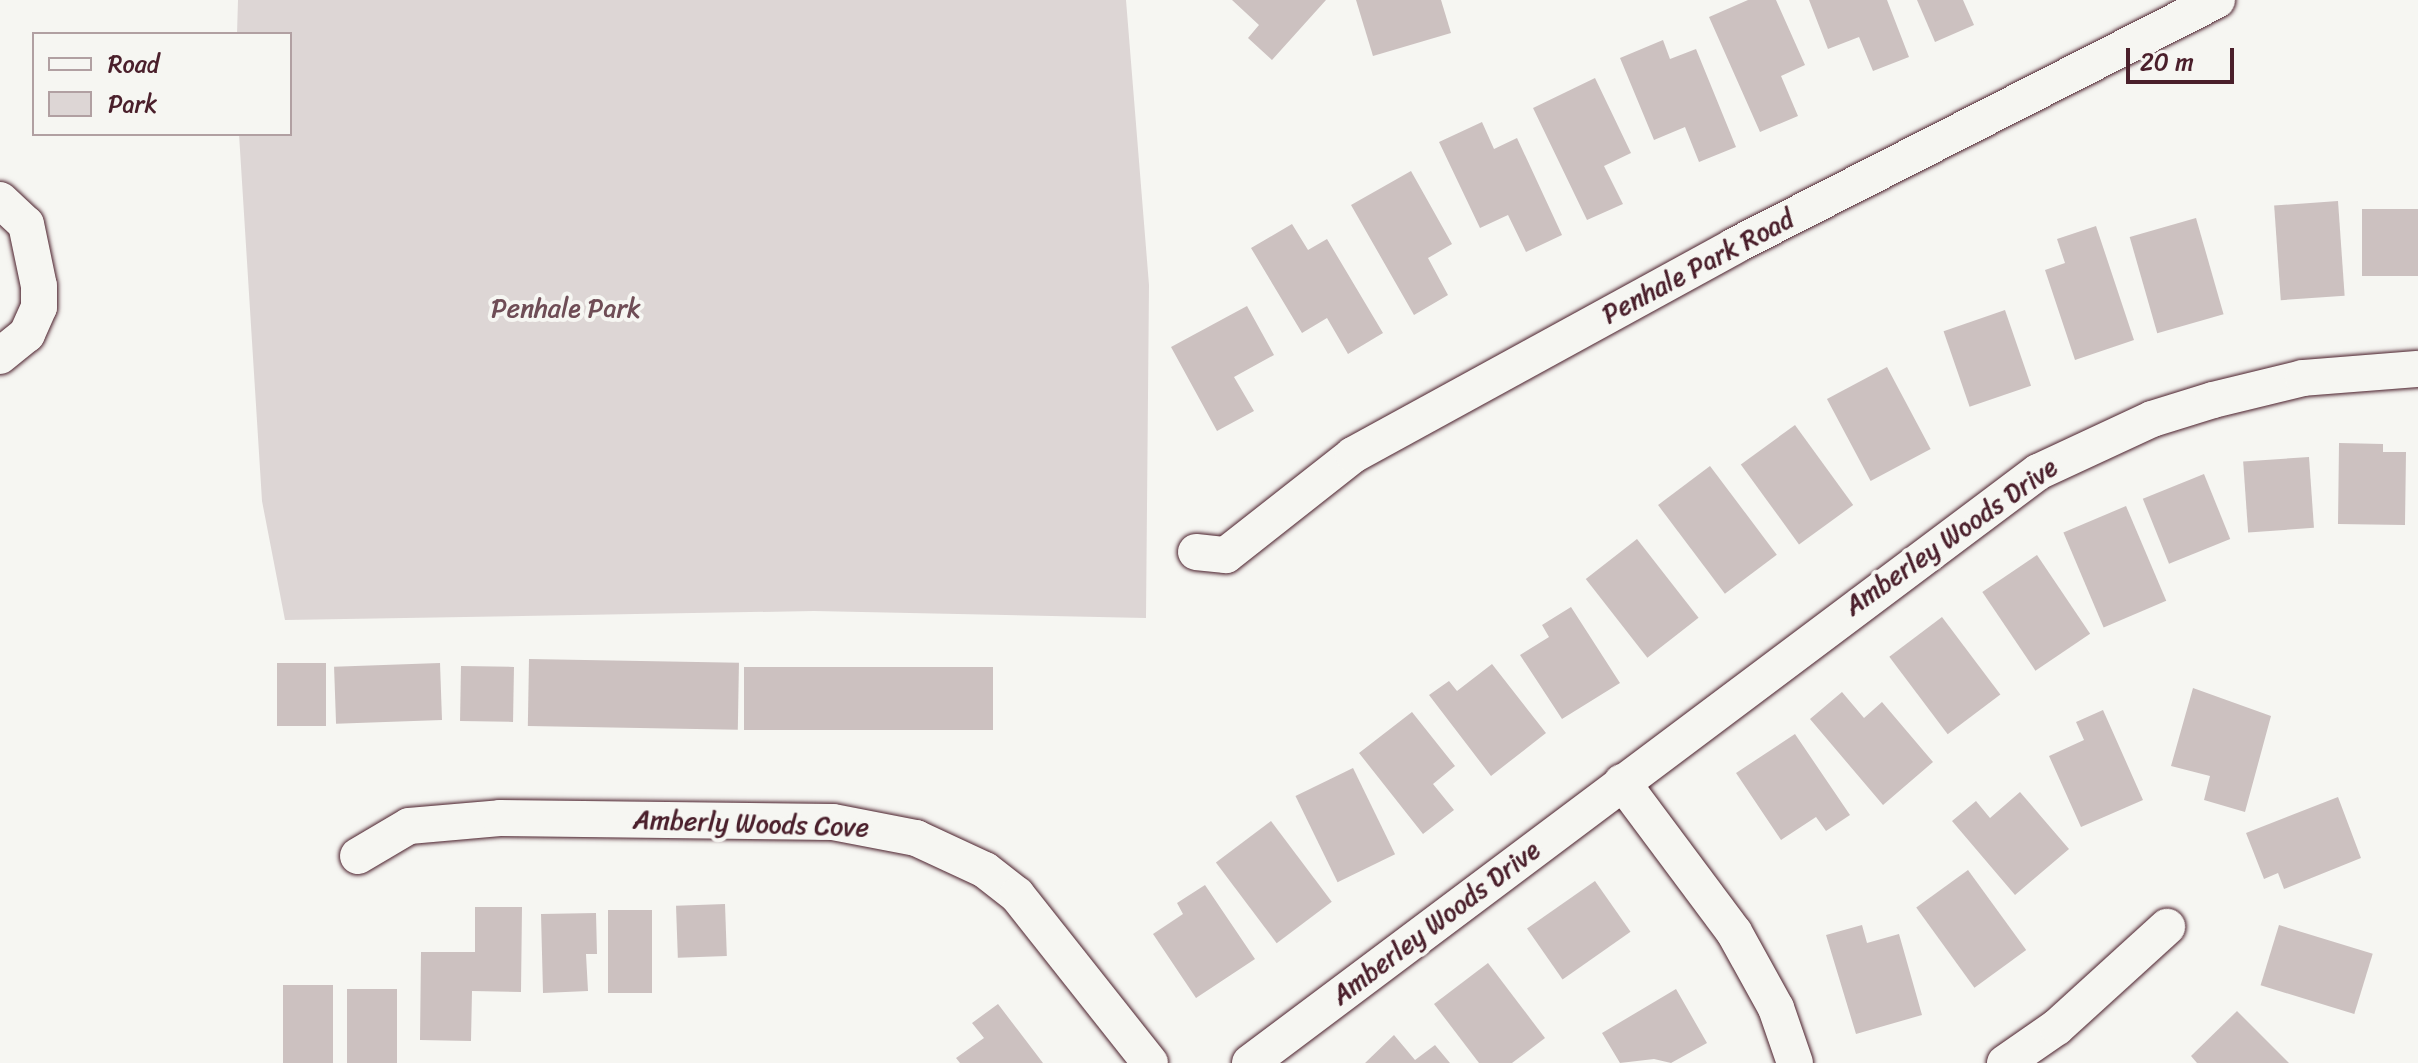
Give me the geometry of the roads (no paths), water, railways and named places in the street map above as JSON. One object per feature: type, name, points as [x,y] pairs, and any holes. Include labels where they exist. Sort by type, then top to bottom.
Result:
[{"type":"street","name":"Penhale Park Road","points":[[1196,552],[1226,555],[1353,455],[1734,246],[2217,0]]},
{"type":"street","points":[[0,200],[26,224],[39,286],[39,307],[27,334],[0,356]]},
{"type":"street","name":"Amberley Woods Drive","points":[[1250,1063],[1990,503],[2076,451],[2167,414],[2288,381],[2418,369]]},
{"type":"street","points":[[1622,782],[1734,932],[1776,1008],[1795,1063]]},
{"type":"street","name":"Amberly Woods Cove","points":[[358,856],[384,837],[429,821],[833,822],[880,828],[953,852],[1017,895],[1150,1063]]},
{"type":"street","points":[[2005,1063],[2057,1027],[2167,927]]},
{"type":"park label","name":"Penhale Park","points":[[566,309]]}]
